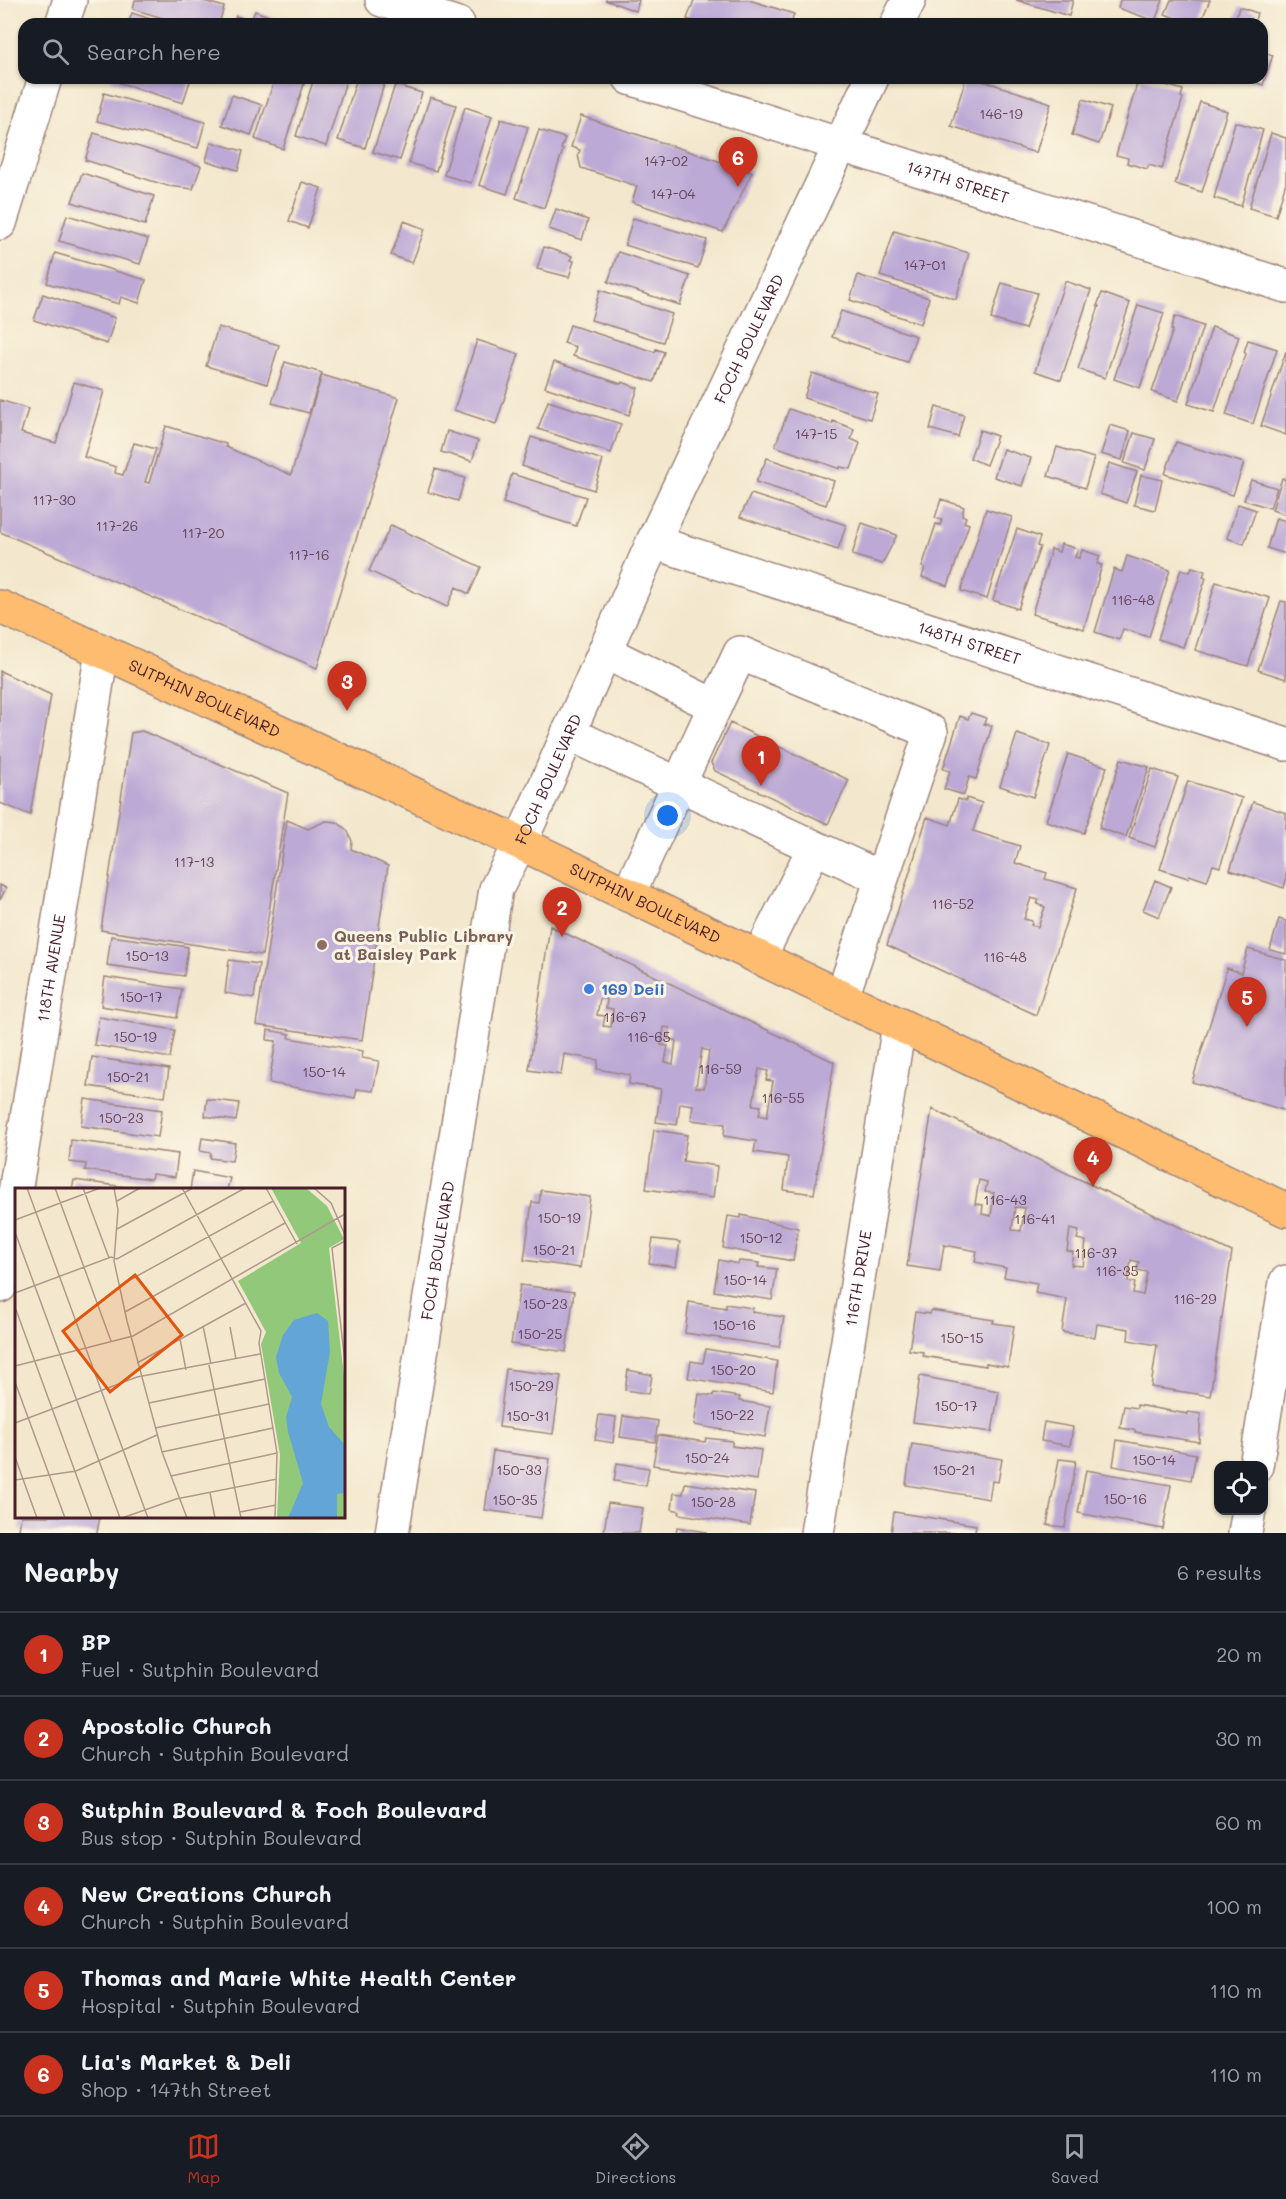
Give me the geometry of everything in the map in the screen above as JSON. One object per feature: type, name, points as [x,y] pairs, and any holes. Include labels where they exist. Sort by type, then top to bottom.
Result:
[{"type":"main road","name":"SUTPHIN BOULEVARD","points":[[0,606],[520,843],[1286,1210]]},
{"type":"street","points":[[64,18],[70,0]]},
{"type":"street","points":[[382,0],[439,18]]},
{"type":"street","points":[[900,18],[909,0]]},
{"type":"street","points":[[0,223],[43,84]]},
{"type":"street","name":"147TH STREET","points":[[649,84],[1286,286]]},
{"type":"street","name":"FOCH BOULEVARD","points":[[392,1533],[496,889],[520,843],[653,542],[869,84]]},
{"type":"street","name":"148TH STREET","points":[[653,542],[1286,744]]},
{"type":"street","name":"118TH AVENUE","points":[[16,1188],[102,651]]},
{"type":"street","points":[[604,652],[715,706]]},
{"type":"street","points":[[628,895],[740,653],[931,732],[842,997]]},
{"type":"street","points":[[568,733],[881,879]]},
{"type":"street","points":[[759,958],[814,848]]},
{"type":"street","name":"116TH DRIVE","points":[[817,1533],[899,1025]]},
{"type":"street","name":"118TH AVENUE","points":[[0,1286],[15,1193]]},
{"type":"street","points":[[1257,1461],[1286,1282]]},
{"type":"street","points":[[1245,1533],[1248,1515]]},
{"type":"building","points":[[135,0],[201,0],[224,7],[221,18],[162,18],[133,9]]},
{"type":"building","points":[[605,0],[639,0],[636,11]]},
{"type":"building","points":[[694,0],[749,0],[794,14],[793,18],[687,18]]},
{"type":"building","points":[[1016,0],[1073,0],[1069,16]]},
{"type":"building","points":[[1120,0],[1163,0],[1156,18],[1146,18],[1118,8]]},
{"type":"building","points":[[1171,0],[1210,0],[1202,18],[1175,18],[1165,14]]},
{"type":"building","points":[[1239,7],[1257,13],[1256,18],[1236,18]]},
{"type":"building","points":[[255,11],[274,18],[252,18]]},
{"type":"building","points":[[132,13],[147,18],[130,18]]},
{"type":"building","points":[[1268,54],[1273,55],[1268,70]]},
{"type":"building","points":[[124,84],[189,84],[183,103]]},
{"type":"building","points":[[273,84],[304,84],[283,149],[255,139]]},
{"type":"building","points":[[312,84],[345,84],[326,146],[296,136]]},
{"type":"building","points":[[355,84],[384,84],[365,148],[338,140]]},
{"type":"building","points":[[964,84],[992,84],[1051,103],[1036,153],[951,126]]},
{"type":"building","points":[[1137,84],[1162,84],[1183,90],[1181,97],[1183,98],[1162,169],[1149,165],[1147,169],[1127,163],[1128,158],[1116,155]]},
{"type":"building","points":[[395,85],[422,93],[400,160],[373,152]]},
{"type":"building","points":[[104,93],[205,122],[198,148],[97,121]]},
{"type":"building","points":[[232,95],[262,105],[251,135],[222,125]]},
{"type":"building","points":[[430,97],[456,105],[436,171],[409,163]]},
{"type":"building","points":[[1083,99],[1111,108],[1099,144],[1072,135]]},
{"type":"building","points":[[1200,102],[1227,111],[1202,192],[1175,184]]},
{"type":"building","points":[[465,107],[492,116],[471,183],[444,175]]},
{"type":"building","points":[[581,116],[752,172],[723,232],[632,202],[637,186],[581,168],[578,155],[580,150],[571,147]]},
{"type":"building","points":[[501,119],[528,127],[507,194],[479,185]]},
{"type":"building","points":[[1235,122],[1263,130],[1241,206],[1214,198]]},
{"type":"building","points":[[539,130],[565,138],[544,208],[516,198]]},
{"type":"building","points":[[94,133],[201,166],[193,189],[168,186],[85,160]]},
{"type":"building","points":[[1271,133],[1286,138],[1286,182],[1276,216],[1249,208]]},
{"type":"building","points":[[211,142],[243,151],[238,170],[206,161]]},
{"type":"building","points":[[82,173],[154,196],[145,225],[72,202]]},
{"type":"building","points":[[302,182],[321,188],[308,228],[289,221]]},
{"type":"building","points":[[556,209],[588,220],[582,240],[549,229]]},
{"type":"building","points":[[67,215],[148,239],[140,264],[59,241]]},
{"type":"building","points":[[633,218],[707,240],[698,268],[625,245]]},
{"type":"building","points":[[404,221],[425,229],[412,263],[391,255]]},
{"type":"building","points":[[894,231],[969,253],[956,299],[880,276]]},
{"type":"building","points":[[544,247],[572,256],[570,260],[574,261],[569,277],[537,269]]},
{"type":"building","points":[[618,252],[690,276],[680,305],[608,282]]},
{"type":"building","points":[[55,253],[146,280],[139,303],[121,297],[119,304],[47,283]]},
{"type":"building","points":[[858,275],[929,298],[921,324],[850,300]]},
{"type":"building","points":[[1065,281],[1091,290],[1061,380],[1035,371]]},
{"type":"building","points":[[1002,283],[1037,293],[1025,329],[991,319]]},
{"type":"building","points":[[600,290],[672,314],[663,342],[591,320]]},
{"type":"building","points":[[1102,293],[1130,303],[1105,378],[1078,369]]},
{"type":"building","points":[[43,294],[115,318],[107,344],[34,320]]},
{"type":"building","points":[[1138,305],[1164,313],[1140,388],[1114,379]]},
{"type":"building","points":[[841,311],[916,336],[907,362],[832,337]]},
{"type":"building","points":[[1175,316],[1203,326],[1178,401],[1152,392],[1173,330],[1171,330]]},
{"type":"building","points":[[570,325],[655,352],[656,349],[664,352],[654,382],[573,356],[576,347],[564,343]]},
{"type":"building","points":[[218,327],[279,345],[267,384],[206,366]]},
{"type":"building","points":[[1212,327],[1239,336],[1214,412],[1188,404]]},
{"type":"building","points":[[477,340],[519,354],[496,424],[454,410]]},
{"type":"building","points":[[1248,340],[1277,349],[1253,424],[1226,415],[1246,354],[1244,352]]},
{"type":"building","points":[[1286,351],[1286,435],[1261,426]]},
{"type":"building","points":[[285,362],[322,373],[309,413],[272,403]]},
{"type":"building","points":[[554,362],[638,388],[629,415],[545,387]]},
{"type":"building","points":[[812,373],[878,394],[870,419],[804,398]]},
{"type":"building","points":[[322,375],[399,398],[317,668],[0,532],[0,400],[28,409],[21,433],[56,443],[74,382],[104,391],[84,457],[116,467],[115,473],[123,475],[134,443],[156,449],[145,482],[149,483],[166,426],[226,444],[226,447],[291,475]]},
{"type":"building","points":[[548,401],[621,424],[611,453],[538,429]]},
{"type":"building","points":[[936,407],[964,415],[958,437],[930,429]]},
{"type":"building","points":[[789,409],[854,429],[851,439],[860,443],[851,469],[840,467],[840,469],[775,446]]},
{"type":"building","points":[[1110,425],[1130,431],[1122,460],[1101,454]]},
{"type":"building","points":[[980,430],[997,436],[986,465],[970,458]]},
{"type":"building","points":[[447,431],[478,441],[472,461],[441,452]]},
{"type":"building","points":[[1134,433],[1155,439],[1145,470],[1124,463]]},
{"type":"building","points":[[531,437],[603,460],[594,490],[522,466]]},
{"type":"building","points":[[1176,442],[1244,463],[1233,495],[1165,474]]},
{"type":"building","points":[[1057,447],[1094,458],[1085,488],[1048,476]]},
{"type":"building","points":[[1003,449],[1031,458],[1022,486],[994,477]]},
{"type":"building","points":[[767,458],[834,481],[826,505],[756,482]]},
{"type":"building","points":[[1109,463],[1137,472],[1126,503],[1100,494]]},
{"type":"building","points":[[435,469],[465,478],[458,501],[428,492]]},
{"type":"building","points":[[512,474],[586,497],[576,526],[503,503]]},
{"type":"building","points":[[1141,475],[1162,480],[1155,510],[1134,505]]},
{"type":"building","points":[[1282,478],[1286,480],[1286,515],[1272,510]]},
{"type":"building","points":[[1251,480],[1277,488],[1270,508],[1244,500]]},
{"type":"building","points":[[751,494],[846,525],[838,550],[740,517]]},
{"type":"building","points":[[941,499],[964,507],[962,515],[966,517],[964,522],[969,524],[948,586],[922,577],[925,568],[922,567],[936,524],[940,525],[942,520],[935,518]]},
{"type":"building","points":[[1238,504],[1256,510],[1244,544],[1227,538]]},
{"type":"building","points":[[986,509],[1012,517],[987,599],[961,591]]},
{"type":"building","points":[[1276,518],[1286,521],[1286,554],[1267,548]]},
{"type":"building","points":[[862,523],[897,535],[882,564],[852,555]]},
{"type":"building","points":[[391,525],[481,567],[469,594],[456,587],[447,607],[369,571]]},
{"type":"building","points":[[1017,529],[1040,537],[1037,546],[1040,547],[1018,609],[993,600]]},
{"type":"building","points":[[1061,544],[1078,549],[1075,557],[1079,558],[1082,550],[1100,556],[1097,564],[1102,565],[1084,629],[1032,614],[1051,549],[1059,552]]},
{"type":"building","points":[[1127,556],[1170,570],[1149,637],[1123,629],[1119,640],[1095,632],[1114,569],[1122,572]]},
{"type":"building","points":[[1192,567],[1205,571],[1203,577],[1206,578],[1183,647],[1158,639],[1181,569],[1190,572]]},
{"type":"building","points":[[1216,582],[1270,598],[1248,666],[1195,650]]},
{"type":"building","points":[[1281,601],[1286,602],[1286,679],[1258,670]]},
{"type":"building","points":[[0,671],[51,695],[30,815],[0,803]]},
{"type":"building","points":[[971,713],[986,718],[984,724],[992,726],[976,779],[969,777],[964,795],[944,789],[950,771],[943,769],[960,716],[968,719]]},
{"type":"building","points":[[730,723],[849,780],[828,824],[715,771],[711,763]]},
{"type":"building","points":[[142,731],[288,793],[262,955],[101,930],[131,733]]},
{"type":"building","points":[[1017,734],[1050,745],[1033,797],[1000,786]]},
{"type":"building","points":[[1068,754],[1107,767],[1084,833],[1046,821]]},
{"type":"building","points":[[1121,759],[1149,767],[1126,837],[1099,828]]},
{"type":"building","points":[[1152,769],[1178,777],[1155,847],[1129,838]]},
{"type":"building","points":[[1188,781],[1242,798],[1220,867],[1213,865],[1207,881],[1160,869]]},
{"type":"building","points":[[966,798],[982,803],[973,831],[1020,846],[1015,863],[1047,873],[1045,879],[1077,888],[1036,1015],[887,945],[927,817],[950,825],[958,799],[966,801]],"holes":[[[1031,898],[1039,900],[1037,904],[1045,907],[1038,927],[1031,925],[1032,921],[1024,919]]]},
{"type":"building","points":[[1253,802],[1286,813],[1284,888],[1230,870]]},
{"type":"building","name":"Queens Public Library at Baisley Park","points":[[287,820],[308,829],[326,821],[337,822],[347,830],[352,841],[351,849],[388,866],[362,1040],[256,1025]]},
{"type":"building","points":[[1155,880],[1171,887],[1159,917],[1143,910]]},
{"type":"building","points":[[0,885],[6,888],[0,900]]},
{"type":"building","points":[[1279,919],[1286,921],[1286,954],[1270,950]]},
{"type":"building","points":[[550,926],[834,1062],[814,1194],[784,1190],[788,1157],[754,1152],[756,1141],[724,1136],[725,1124],[691,1120],[693,1105],[680,1103],[677,1125],[656,1122],[661,1089],[629,1084],[630,1075],[597,1069],[598,1060],[564,1054],[561,1075],[529,1070]],"holes":[[[600,998],[607,999],[606,1008],[613,1009],[611,1027],[603,1026],[605,1016],[597,1015]],[[664,1027],[670,1028],[668,1039],[676,1040],[673,1064],[665,1062],[668,1046],[661,1045]],[[702,1049],[709,1051],[704,1088],[696,1087]],[[759,1069],[768,1071],[766,1080],[773,1081],[767,1117],[759,1115],[761,1106],[753,1105]]]},
{"type":"building","points":[[111,936],[188,947],[184,976],[107,965]]},
{"type":"building","points":[[1248,949],[1286,960],[1286,1111],[1192,1082],[1227,968],[1241,973]]},
{"type":"building","points":[[229,960],[259,964],[254,998],[225,993]]},
{"type":"building","points":[[105,977],[182,989],[177,1018],[101,1006]]},
{"type":"building","points":[[99,1017],[175,1030],[170,1058],[94,1045]]},
{"type":"building","points":[[268,1030],[290,1034],[289,1038],[363,1051],[362,1058],[379,1061],[373,1091],[357,1089],[355,1098],[269,1083],[276,1041],[267,1040]]},
{"type":"building","points":[[92,1057],[169,1069],[165,1097],[88,1086]]},
{"type":"building","points":[[85,1099],[162,1110],[158,1137],[81,1126]]},
{"type":"building","points":[[207,1099],[239,1103],[236,1121],[205,1116]]},
{"type":"building","points":[[932,1109],[1232,1252],[1210,1396],[1151,1387],[1157,1345],[1128,1340],[1129,1329],[1097,1324],[1095,1337],[1062,1332],[1067,1299],[1035,1293],[1037,1283],[1004,1277],[1006,1268],[975,1262],[977,1251],[944,1245],[940,1271],[907,1266]],"holes":[[[979,1180],[987,1182],[985,1192],[994,1193],[991,1216],[982,1214],[983,1205],[975,1204]],[[1015,1207],[1025,1208],[1021,1231],[1012,1230]],[[1070,1229],[1079,1231],[1077,1239],[1086,1241],[1083,1266],[1071,1265],[1073,1252],[1067,1251]],[[1131,1260],[1139,1262],[1137,1270],[1147,1272],[1143,1295],[1133,1293],[1135,1283],[1128,1281]]]},
{"type":"building","points":[[654,1130],[687,1135],[683,1161],[717,1166],[713,1198],[646,1189]]},
{"type":"building","points":[[202,1138],[235,1143],[232,1161],[210,1158],[211,1153],[200,1151]]},
{"type":"building","points":[[71,1140],[178,1154],[175,1177],[152,1174],[151,1179],[85,1170],[86,1164],[69,1162]]},
{"type":"building","points":[[193,1171],[230,1178],[228,1188],[190,1188]]},
{"type":"building","points":[[74,1180],[132,1188],[72,1188]]},
{"type":"building","points":[[541,1190],[590,1197],[580,1268],[524,1260],[532,1202],[539,1203]]},
{"type":"building","points":[[741,1215],[798,1228],[793,1261],[723,1248],[728,1216],[741,1218]]},
{"type":"building","points":[[653,1239],[680,1242],[676,1267],[649,1263]]},
{"type":"building","points":[[719,1260],[738,1264],[739,1261],[759,1263],[758,1267],[777,1269],[772,1300],[714,1291]]},
{"type":"building","points":[[520,1285],[574,1292],[566,1352],[511,1344]]},
{"type":"building","points":[[689,1302],[726,1308],[726,1304],[753,1308],[752,1312],[784,1317],[779,1347],[685,1333]]},
{"type":"building","points":[[931,1310],[994,1320],[993,1323],[1014,1326],[1008,1367],[986,1363],[986,1366],[923,1356],[923,1352],[909,1350],[915,1312],[930,1314]]},
{"type":"building","points":[[706,1349],[777,1361],[773,1392],[688,1378],[691,1361],[703,1363]]},
{"type":"building","points":[[506,1369],[561,1376],[553,1434],[499,1427]]},
{"type":"building","points":[[628,1370],[652,1375],[649,1394],[625,1390]]},
{"type":"building","points":[[920,1376],[999,1391],[992,1432],[913,1422]]},
{"type":"building","points":[[714,1393],[740,1397],[739,1401],[770,1406],[765,1437],[694,1425],[699,1394],[713,1396]]},
{"type":"building","points":[[1137,1405],[1188,1414],[1188,1412],[1201,1414],[1199,1442],[1120,1428],[1124,1406],[1137,1408]]},
{"type":"building","points":[[599,1415],[616,1417],[613,1443],[595,1440]]},
{"type":"building","points":[[623,1416],[658,1421],[655,1442],[620,1437]]},
{"type":"building","points":[[1044,1422],[1073,1427],[1070,1446],[1041,1441]]},
{"type":"building","points":[[658,1435],[705,1442],[706,1438],[732,1441],[732,1446],[761,1450],[757,1480],[653,1465]]},
{"type":"building","points":[[1117,1440],[1196,1454],[1191,1480],[1113,1466]]},
{"type":"building","points":[[912,1444],[1002,1459],[998,1482],[992,1481],[989,1499],[906,1485]]},
{"type":"building","points":[[493,1451],[550,1459],[541,1518],[485,1510]]},
{"type":"building","points":[[1059,1459],[1076,1461],[1065,1527],[1047,1525]]},
{"type":"building","points":[[617,1463],[649,1468],[646,1486],[614,1481]]},
{"type":"building","points":[[1086,1470],[1171,1485],[1163,1529],[1078,1513]]},
{"type":"building","points":[[685,1483],[755,1493],[750,1525],[679,1514],[680,1511],[672,1509],[674,1493],[683,1494]]},
{"type":"building","points":[[608,1503],[643,1508],[639,1533],[604,1533]]},
{"type":"building","points":[[894,1512],[976,1525],[975,1533],[891,1533]]},
{"type":"building","points":[[21,1518],[100,1518],[97,1533],[34,1533],[19,1530]]},
{"type":"building","points":[[677,1527],[706,1532],[706,1533],[676,1533]]},
{"type":"place","name":"Lia's Market & Deli","points":[[738,187]]},
{"type":"place","name":"Sutphin Boulevard & Foch Boulevard","points":[[347,711]]},
{"type":"place","name":"BP","points":[[761,786]]},
{"type":"place","name":"Apostolic Church","points":[[562,937]]},
{"type":"place","name":"Queens Public Library at Baisley Park","points":[[322,945]]},
{"type":"place","name":"169 Deii","points":[[589,989]]},
{"type":"place","name":"Thomas and Marie White Health Center","points":[[1247,1027]]},
{"type":"place","name":"New Creations Church","points":[[1093,1187]]}]
